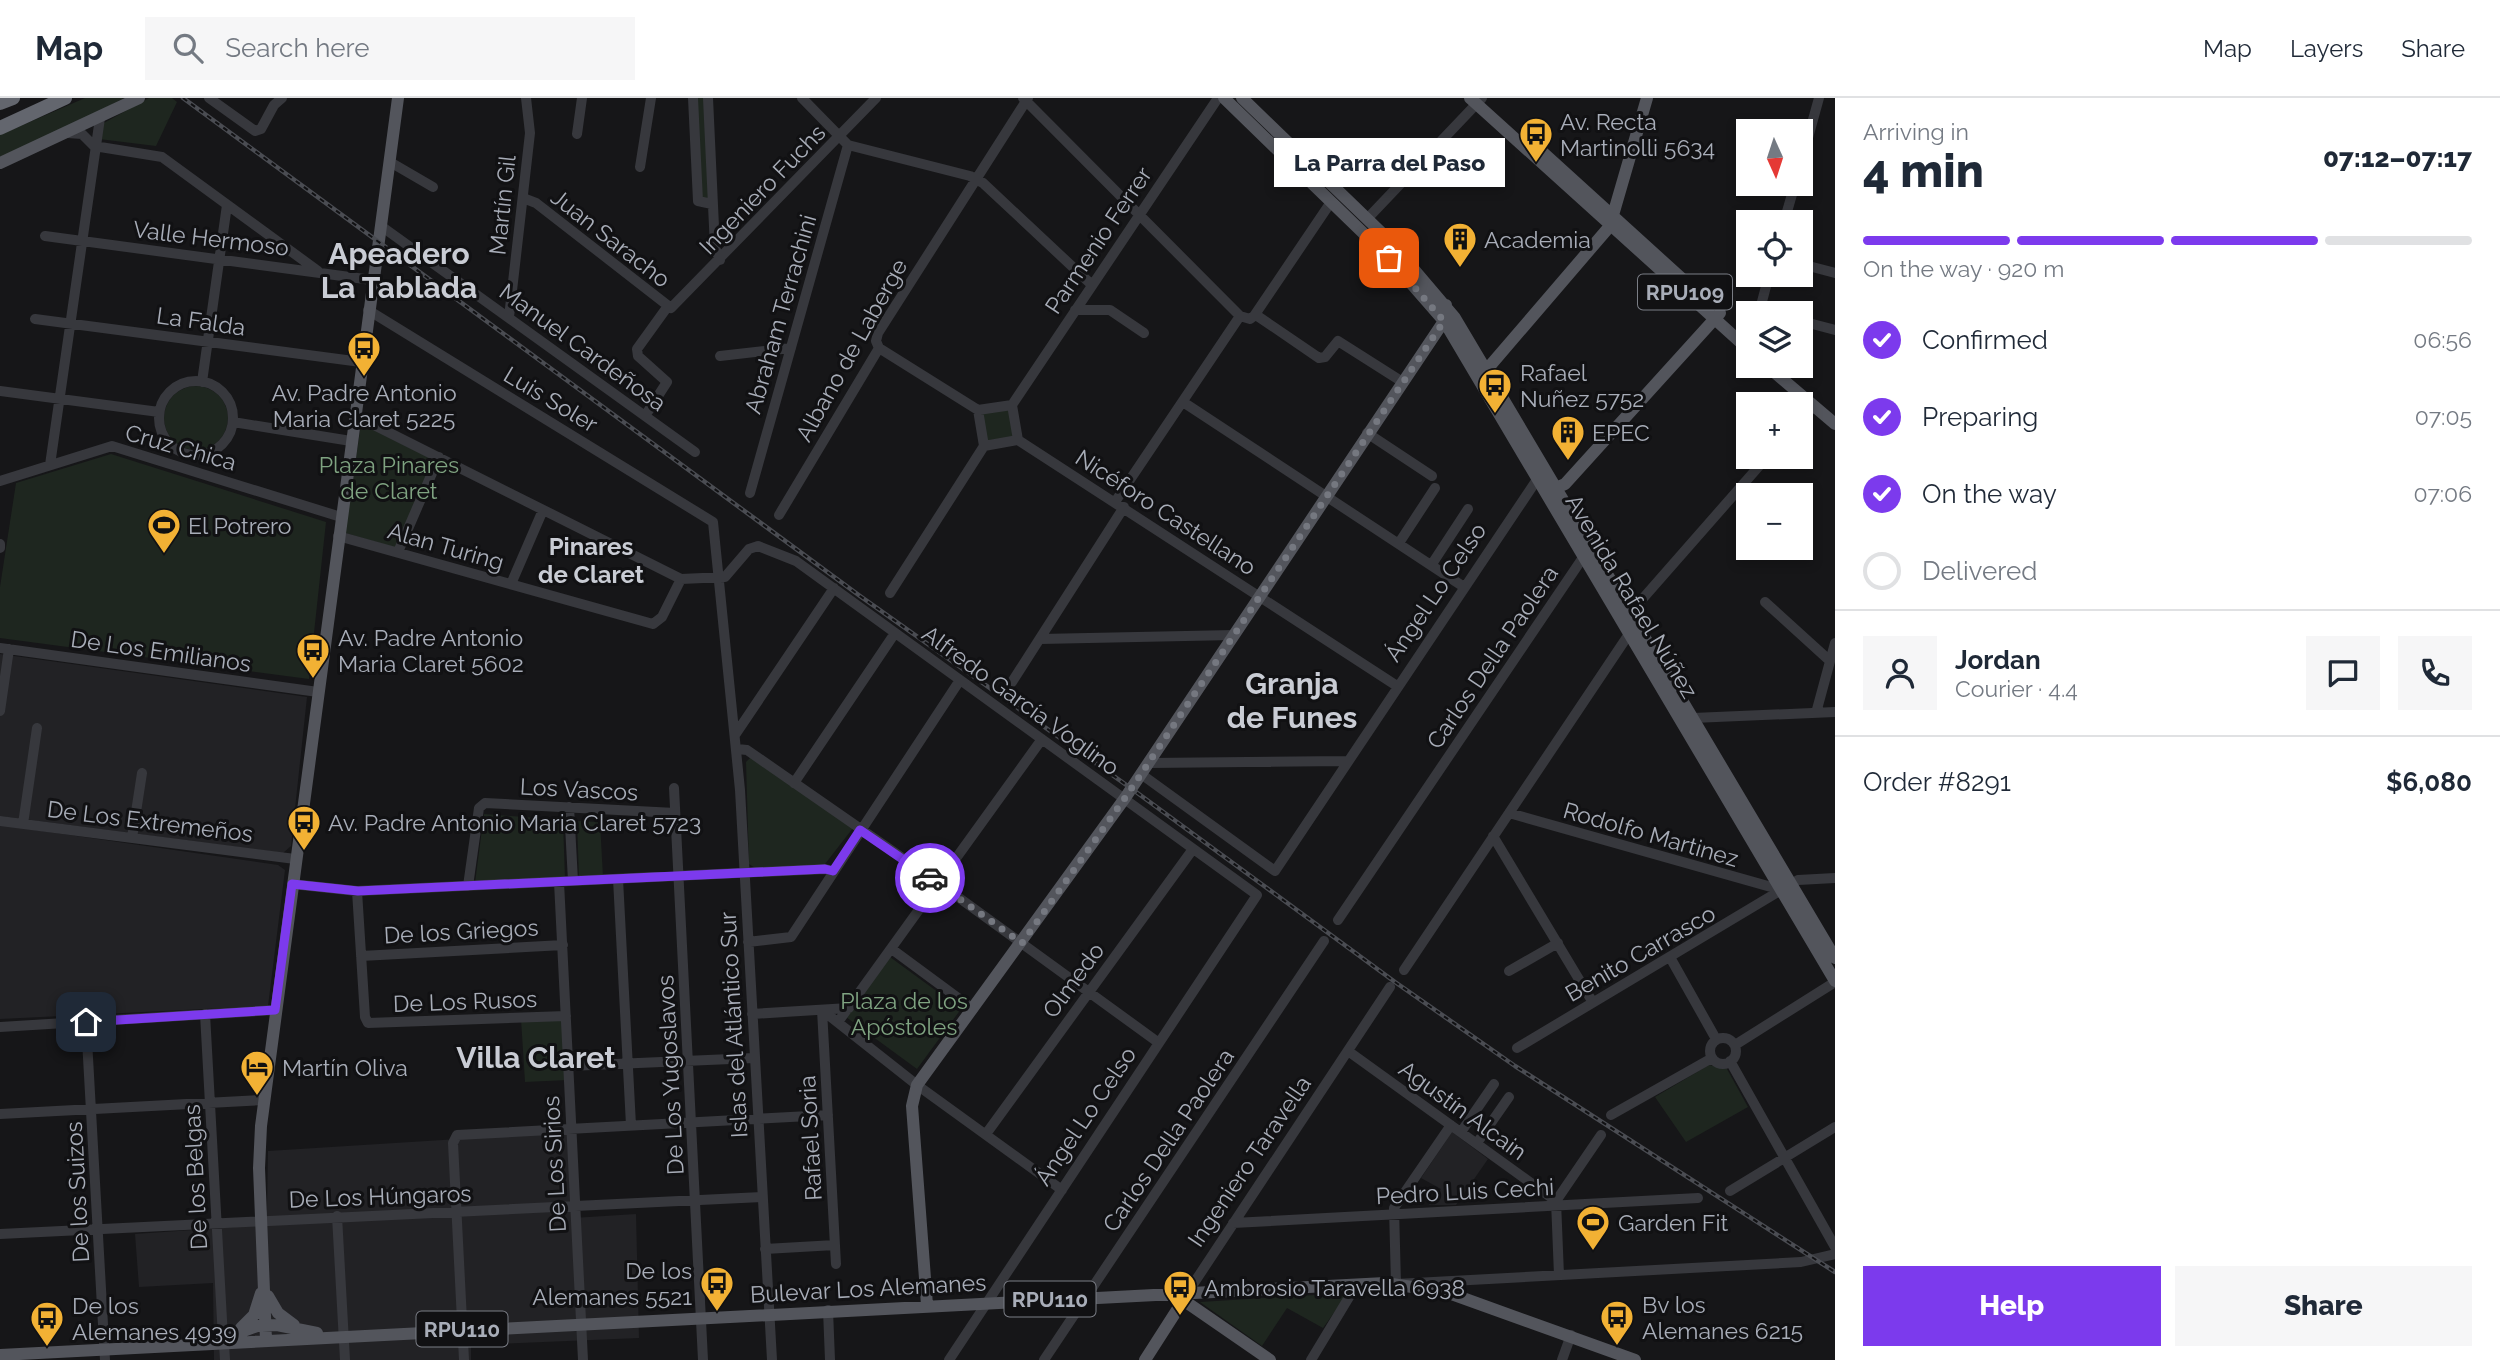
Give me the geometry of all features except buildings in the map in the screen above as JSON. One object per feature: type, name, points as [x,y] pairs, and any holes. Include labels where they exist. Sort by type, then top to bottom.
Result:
[{"type":"highway","points":[[0,103],[13,98]]},
{"type":"highway","points":[[0,128],[65,98]]},
{"type":"main road","points":[[0,163],[139,98]]},
{"type":"main road","points":[[266,1340],[259,1140],[263,1100],[398,98]]},
{"type":"main road","name":"Avenida Rafael Núñez","points":[[1224,98],[1389,258],[1444,321],[1767,866],[1772,866],[1805,908],[1835,958]]},
{"type":"main road","name":"Avenida Rafael Núñez","points":[[1242,98],[1402,253],[1446,305],[1693,718],[1787,887],[1835,982]]},
{"type":"main road","points":[[1482,385],[1486,368],[1612,220],[1647,98]]},
{"type":"main road","name":"RPU109","points":[[1478,99],[1717,315],[1736,329]]},
{"type":"main road","name":"RPU109","points":[[1478,99],[1545,166],[1612,220],[1663,266],[1672,269],[1736,336]]},
{"type":"main road","points":[[927,1305],[912,1106],[917,1085],[1125,798],[1401,381],[1444,321],[1446,305]]},
{"type":"main road","points":[[1538,478],[1556,488],[1565,485],[1717,315]]},
{"type":"main road","points":[[1780,378],[1796,392]]},
{"type":"main road","points":[[1793,378],[1835,414]]},
{"type":"main road","points":[[1813,407],[1835,424]]},
{"type":"main road","points":[[264,1272],[274,1309],[288,1322],[308,1331]]},
{"type":"main road","points":[[225,1339],[254,1315],[260,1300],[264,1272]]},
{"type":"main road","name":"Bulevar Los Alemanes","points":[[0,1355],[105,1355],[225,1339],[344,1337],[927,1305],[1396,1284],[1446,1292],[1635,1360]]},
{"type":"main road","points":[[1181,1295],[1270,1360]]},
{"type":"main road","name":"Ingeniero Taravella","points":[[1146,1360],[1181,1295]]},
{"type":"main road","name":"Bulevar Los Alemanes","points":[[225,1339],[249,1328],[266,1325],[344,1337]]},
{"type":"street","points":[[209,98],[258,130],[274,105],[282,98]]},
{"type":"street","name":"Martín Gil","points":[[509,317],[530,133],[526,98]]},
{"type":"street","points":[[577,134],[582,98]]},
{"type":"street","points":[[640,167],[651,98]]},
{"type":"street","points":[[693,98],[698,201],[712,204]]},
{"type":"street","points":[[708,98],[715,248],[720,260]]},
{"type":"street","points":[[802,98],[848,145],[975,179],[1092,285]]},
{"type":"street","name":"Ingeniero Fuchs","points":[[645,416],[667,382],[638,356],[637,349],[672,306],[876,98]]},
{"type":"street","name":"Parmenio Ferrer","points":[[1012,405],[1138,213],[1218,98]]},
{"type":"street","points":[[1813,120],[1819,98]]},
{"type":"street","points":[[1026,99],[1240,316],[1250,319],[1256,314],[1331,202]]},
{"type":"street","name":"Albano de Laberge","points":[[779,515],[879,348],[876,341],[878,333],[1026,99]]},
{"type":"street","points":[[1367,219],[1478,99]]},
{"type":"street","points":[[50,465],[100,118]]},
{"type":"street","points":[[68,133],[82,134],[94,146],[162,157],[318,271]]},
{"type":"street","name":"Abraham Terrachini","points":[[750,494],[848,145]]},
{"type":"street","points":[[390,162],[433,187]]},
{"type":"street","name":"Juan Saracho","points":[[523,198],[536,203],[672,306]]},
{"type":"street","points":[[202,382],[227,205]]},
{"type":"street","name":"Manuel Cardeñosa","points":[[381,226],[695,452]]},
{"type":"street","name":"Valle Hermoso","points":[[44,236],[372,280]]},
{"type":"street","points":[[1813,267],[1835,273]]},
{"type":"street","name":"Luis Soler","points":[[368,310],[713,522]]},
{"type":"street","points":[[1075,310],[1110,310],[1144,333]]},
{"type":"street","points":[[1256,314],[1319,358],[1325,357],[1338,341],[1401,381]]},
{"type":"street","points":[[1012,682],[1119,504],[1240,316]]},
{"type":"street","name":"La Falda","points":[[35,319],[361,362]]},
{"type":"street","points":[[1813,324],[1835,330]]},
{"type":"street","points":[[720,356],[791,348]]},
{"type":"street","points":[[879,348],[978,410],[1012,405],[1018,440],[984,446]]},
{"type":"street","points":[[189,382],[202,382],[226,396],[231,406],[233,422],[226,439],[218,447],[208,453],[191,454],[174,448],[166,440],[160,429],[159,412],[172,390],[189,382]]},
{"type":"street","points":[[0,391],[159,412]]},
{"type":"street","points":[[1183,402],[1464,587]]},
{"type":"street","points":[[890,593],[984,446],[978,410]]},
{"type":"street","points":[[354,415],[681,579],[718,579]]},
{"type":"street","points":[[233,422],[351,441]]},
{"type":"street","points":[[1367,433],[1432,476]]},
{"type":"street","name":"Nicéforo Castellano","points":[[1018,440],[1397,686]]},
{"type":"street","name":"Cruz Chica","points":[[4,478],[112,446],[341,517]]},
{"type":"street","points":[[189,468],[191,454]]},
{"type":"street","points":[[398,552],[439,457]]},
{"type":"street","points":[[1631,612],[1757,469]]},
{"type":"street","name":"Ángel Lo Celso","points":[[1145,768],[1275,871],[1346,761],[1538,478]]},
{"type":"street","points":[[1399,543],[1436,488]]},
{"type":"street","points":[[511,584],[543,509]]},
{"type":"street","points":[[1432,564],[1468,509]]},
{"type":"street","name":"Islas del Atlántico Sur","points":[[713,522],[737,749],[772,1360]]},
{"type":"street","name":"Alan Turing","points":[[338,536],[653,624],[662,617],[681,579]]},
{"type":"street","name":"Alfredo García Voglino","points":[[718,579],[731,573],[749,550],[758,546],[796,561],[1257,895]]},
{"type":"street","name":"Carlos Della Paolera","points":[[1338,920],[1584,556]]},
{"type":"street","points":[[735,735],[834,588]]},
{"type":"street","points":[[1765,602],[1830,661]]},
{"type":"street","points":[[794,783],[895,633]]},
{"type":"street","points":[[1404,970],[1629,634]]},
{"type":"street","points":[[1040,639],[1234,635]]},
{"type":"street","points":[[1816,713],[1835,643]]},
{"type":"street","points":[[0,711],[4,648]]},
{"type":"street","name":"De Los Emilianos","points":[[4,648],[318,692]]},
{"type":"street","points":[[748,942],[791,937],[960,680]]},
{"type":"street","points":[[1693,718],[1835,712]]},
{"type":"street","points":[[23,824],[37,728]]},
{"type":"street","points":[[838,1022],[1042,739]]},
{"type":"street","points":[[737,749],[747,750],[940,884],[1159,1043]]},
{"type":"street","points":[[1145,768],[1346,761]]},
{"type":"street","points":[[132,838],[142,774]]},
{"type":"street","name":"De Los Yugoslavos","points":[[674,788],[703,1360]]},
{"type":"street","name":"Los Vascos","points":[[468,886],[481,804],[675,813]]},
{"type":"street","points":[[569,807],[573,881]]},
{"type":"street","name":"Rodolfo Martinez","points":[[1509,813],[1787,887]]},
{"type":"street","name":"De Los Extremeños","points":[[0,821],[295,859]]},
{"type":"street","points":[[1493,836],[1592,1001]]},
{"type":"street","name":"Olmedo","points":[[986,1134],[1192,849]]},
{"type":"street","points":[[292,884],[358,891],[833,871]]},
{"type":"street","points":[[1787,887],[1808,878],[1835,877]]},
{"type":"street","points":[[618,879],[631,1125]]},
{"type":"street","name":"De Los Sirios","points":[[559,882],[583,1360]]},
{"type":"street","name":"Benito Carrasco","points":[[1517,1048],[1592,1001],[1671,959],[1787,887]]},
{"type":"street","points":[[358,891],[361,956]]},
{"type":"street","name":"Ángel Lo Celso","points":[[949,1360],[1257,895]]},
{"type":"street","name":"Carlos Della Paolera","points":[[1044,1360],[1324,941]]},
{"type":"street","points":[[1509,971],[1558,943]]},
{"type":"street","name":"De los Griegos","points":[[361,956],[563,945]]},
{"type":"street","points":[[892,950],[972,1009]]},
{"type":"street","name":"De Los Rusos","points":[[361,956],[366,1022],[566,1016]]},
{"type":"street","points":[[1671,959],[1716,1039]]},
{"type":"street","points":[[1735,1045],[1835,982]]},
{"type":"street","name":"Ingeniero Taravella","points":[[1181,1295],[1233,1223],[1390,987]]},
{"type":"street","points":[[752,1014],[849,1008]]},
{"type":"street","points":[[0,1027],[275,1010]]},
{"type":"street","points":[[822,1010],[917,1085],[1062,1189]]},
{"type":"street","name":"Rafael Soria","points":[[822,1010],[836,1264]]},
{"type":"street","name":"De los Belgas","points":[[205,1014],[225,1360]]},
{"type":"street","name":"De los Suizos","points":[[86,1022],[105,1355]]},
{"type":"street","points":[[1716,1039],[1727,1038],[1735,1045],[1736,1052],[1730,1062]]},
{"type":"street","points":[[1716,1039],[1710,1049],[1712,1058],[1720,1063],[1730,1062]]},
{"type":"street","name":"Agustín Alcain","points":[[1348,1051],[1556,1204]]},
{"type":"street","points":[[569,1066],[754,1058]]},
{"type":"street","points":[[1611,1115],[1712,1058]]},
{"type":"street","points":[[1730,1062],[1835,1247]]},
{"type":"street","points":[[1461,1132],[1494,1084]]},
{"type":"street","points":[[1476,1143],[1509,1097]]},
{"type":"street","points":[[0,1114],[263,1100]]},
{"type":"street","points":[[464,1360],[453,1143],[461,1133],[828,1115]]},
{"type":"street","points":[[1451,1125],[1397,1203],[1393,1214],[1396,1284],[1801,1262],[1835,1254]]},
{"type":"street","points":[[1730,1191],[1835,1127]]},
{"type":"street","points":[[1559,1275],[1556,1204],[1601,1135]]},
{"type":"street","name":"De Los Húngaros","points":[[0,1234],[762,1197]]},
{"type":"street","name":"Pedro Luis Cechi","points":[[1233,1223],[1698,1198]]},
{"type":"street","points":[[337,1216],[345,1360]]},
{"type":"street","points":[[765,1249],[835,1245]]},
{"type":"street","points":[[1311,1360],[1357,1284]]},
{"type":"street","points":[[828,1310],[830,1360]]},
{"type":"street","points":[[1562,1360],[1574,1336]]},
{"type":"street","points":[[1569,1360],[1574,1336]]},
{"type":"shaded area","points":[[0,654],[307,697],[291,846],[283,853],[0,816]]},
{"type":"shaded area","points":[[0,825],[278,865],[285,870],[268,1006],[0,1019]]},
{"type":"shaded area","points":[[568,1132],[573,1218],[636,1214],[639,1338],[471,1345],[471,1360],[214,1360],[213,1283],[139,1287],[135,1234],[250,1226],[267,1210],[268,1151]]},
{"type":"shaded area","points":[[1452,1132],[1488,1159],[1456,1205],[1429,1205],[1441,1189],[1421,1178]]},
{"type":"green space","points":[[85,98],[124,98],[74,125],[0,157],[0,135]]},
{"type":"green space","points":[[149,98],[172,98],[177,102],[156,146],[99,139],[102,124]]},
{"type":"green space","points":[[696,98],[706,98],[710,202],[700,202]]},
{"type":"green space","points":[[190,386],[202,386],[219,395],[226,406],[226,430],[219,441],[202,450],[190,450],[178,445],[169,436],[164,424],[164,412],[169,400],[178,391]]},
{"type":"green space","points":[[1010,407],[1016,438],[985,444],[980,412]]},
{"type":"green space","name":"Plaza Pinares de Claret","points":[[361,424],[434,460],[397,548],[345,533]]},
{"type":"green space","name":"El Potrero","points":[[111,454],[326,522],[309,679],[0,638],[0,587],[16,483]]},
{"type":"green space","points":[[751,757],[853,828],[825,864],[755,868],[749,864],[746,762]]},
{"type":"green space","points":[[484,814],[563,820],[565,879],[475,883]]},
{"type":"green space","points":[[577,821],[600,822],[603,877],[579,878]]},
{"type":"green space","name":"Plaza de los Apóstoles","points":[[890,957],[961,1009],[917,1069],[846,1017]]},
{"type":"green space","points":[[564,1017],[568,1080],[525,1082],[521,1019]]},
{"type":"green space","points":[[1709,1065],[1727,1069],[1748,1107],[1686,1142],[1655,1097]]},
{"type":"green space","points":[[1348,1293],[1323,1328],[1287,1308],[1262,1346],[1200,1302]]},
{"type":"railway","points":[[183,98],[860,596],[1132,789],[1395,982],[1515,1066],[1835,1272]]},
{"type":"way so far","points":[[930,878],[1022,943],[1125,798],[1401,381],[1444,321],[1389,258]]},
{"type":"place","name":"Av. Recta Martinolli 5634","points":[[1536,164]]},
{"type":"place","name":"La Parra del Paso","points":[[1389,258]]},
{"type":"place","name":"Academia","points":[[1460,269]]},
{"type":"place","name":"Av. Padre Antonio Maria Claret 5225","points":[[364,378]]},
{"type":"place","name":"Rafael Nuñez 5752","points":[[1495,415]]},
{"type":"place","name":"EPEC","points":[[1568,462]]},
{"type":"place","name":"El Potrero","points":[[164,555]]},
{"type":"place","name":"Av. Padre Antonio Maria Claret 5602","points":[[313,680]]},
{"type":"place","name":"Av. Padre Antonio Maria Claret 5723","points":[[304,852]]},
{"type":"place","name":"Martín Oliva","points":[[257,1097]]},
{"type":"place","name":"Garden Fit","points":[[1593,1252]]},
{"type":"place","name":"De los Alemanes 5521","points":[[717,1313]]},
{"type":"place","name":"Ambrosio Taravella 6938","points":[[1180,1317]]},
{"type":"place","name":"Bv los Alemanes 6215","points":[[1617,1347]]},
{"type":"place","name":"De los Alemanes 4939","points":[[47,1348]]},
{"type":"district","name":"Apeadero La Tablada","points":[[399,270]]},
{"type":"district","name":"Pinares de Claret","points":[[591,560]]},
{"type":"district","name":"Granja de Funes","points":[[1292,700]]},
{"type":"district","name":"Villa Claret","points":[[536,1057]]},
{"type":"route","points":[[86,1022],[275,1010],[292,884],[358,891],[825,869],[833,871],[860,830],[930,878]]}]
